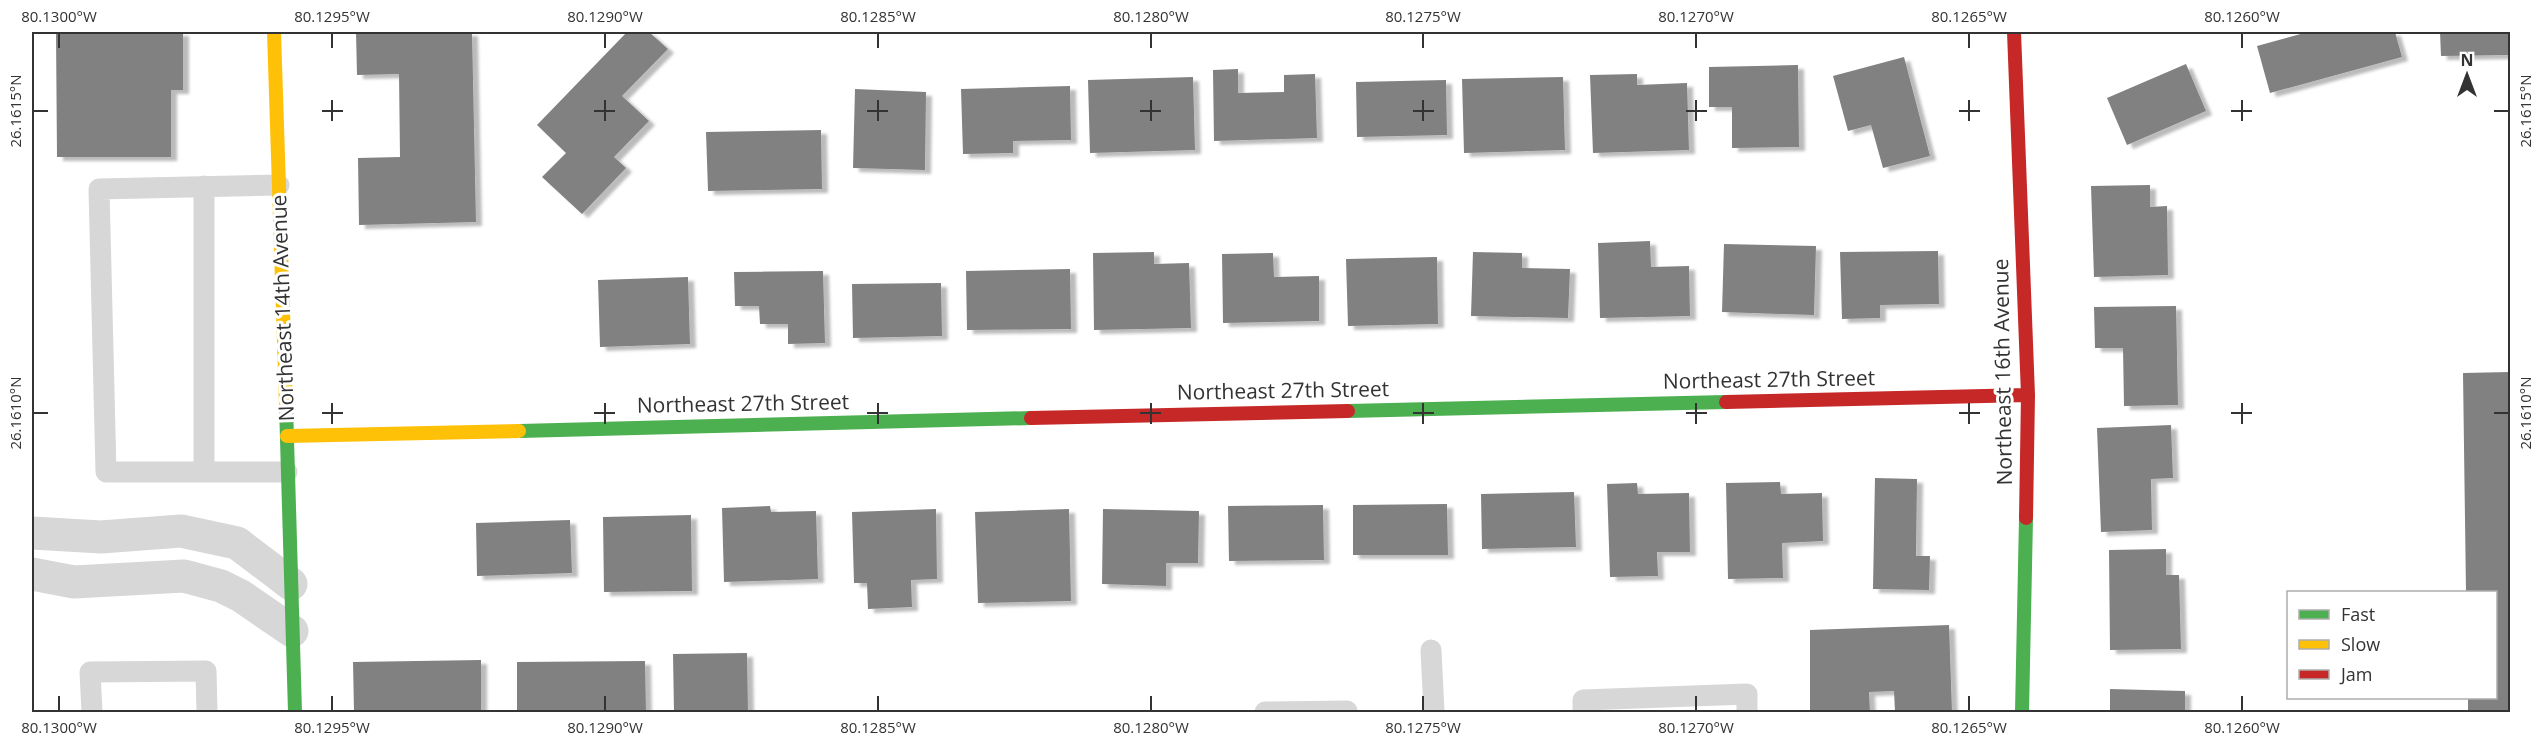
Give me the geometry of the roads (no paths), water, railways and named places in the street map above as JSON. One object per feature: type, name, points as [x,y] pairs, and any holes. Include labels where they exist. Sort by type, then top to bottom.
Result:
[{"type":"street","name":"Northeast 14th Avenue","points":[[274,32],[295,712]]},
{"type":"street","name":"Northeast 16th Avenue","points":[[2014,32],[2028,395],[2022,712]]},
{"type":"street","name":"Northeast 27th Street","points":[[287,436],[2028,395]]},
{"type":"street","points":[[32,533],[101,537],[181,531],[237,543],[291,584]]},
{"type":"street","points":[[32,574],[74,582],[184,576],[221,586],[241,596],[292,632]]},
{"type":"lane","points":[[279,185],[99,189],[106,472],[287,472]]},
{"type":"lane","points":[[204,186],[204,472]]},
{"type":"lane","points":[[1431,650],[1434,712]]},
{"type":"lane","points":[[92,712],[90,672],[206,671],[207,712]]},
{"type":"lane","points":[[1583,712],[1583,700],[1746,694],[1747,712]]},
{"type":"lane","points":[[1265,712],[1347,711]]}]
